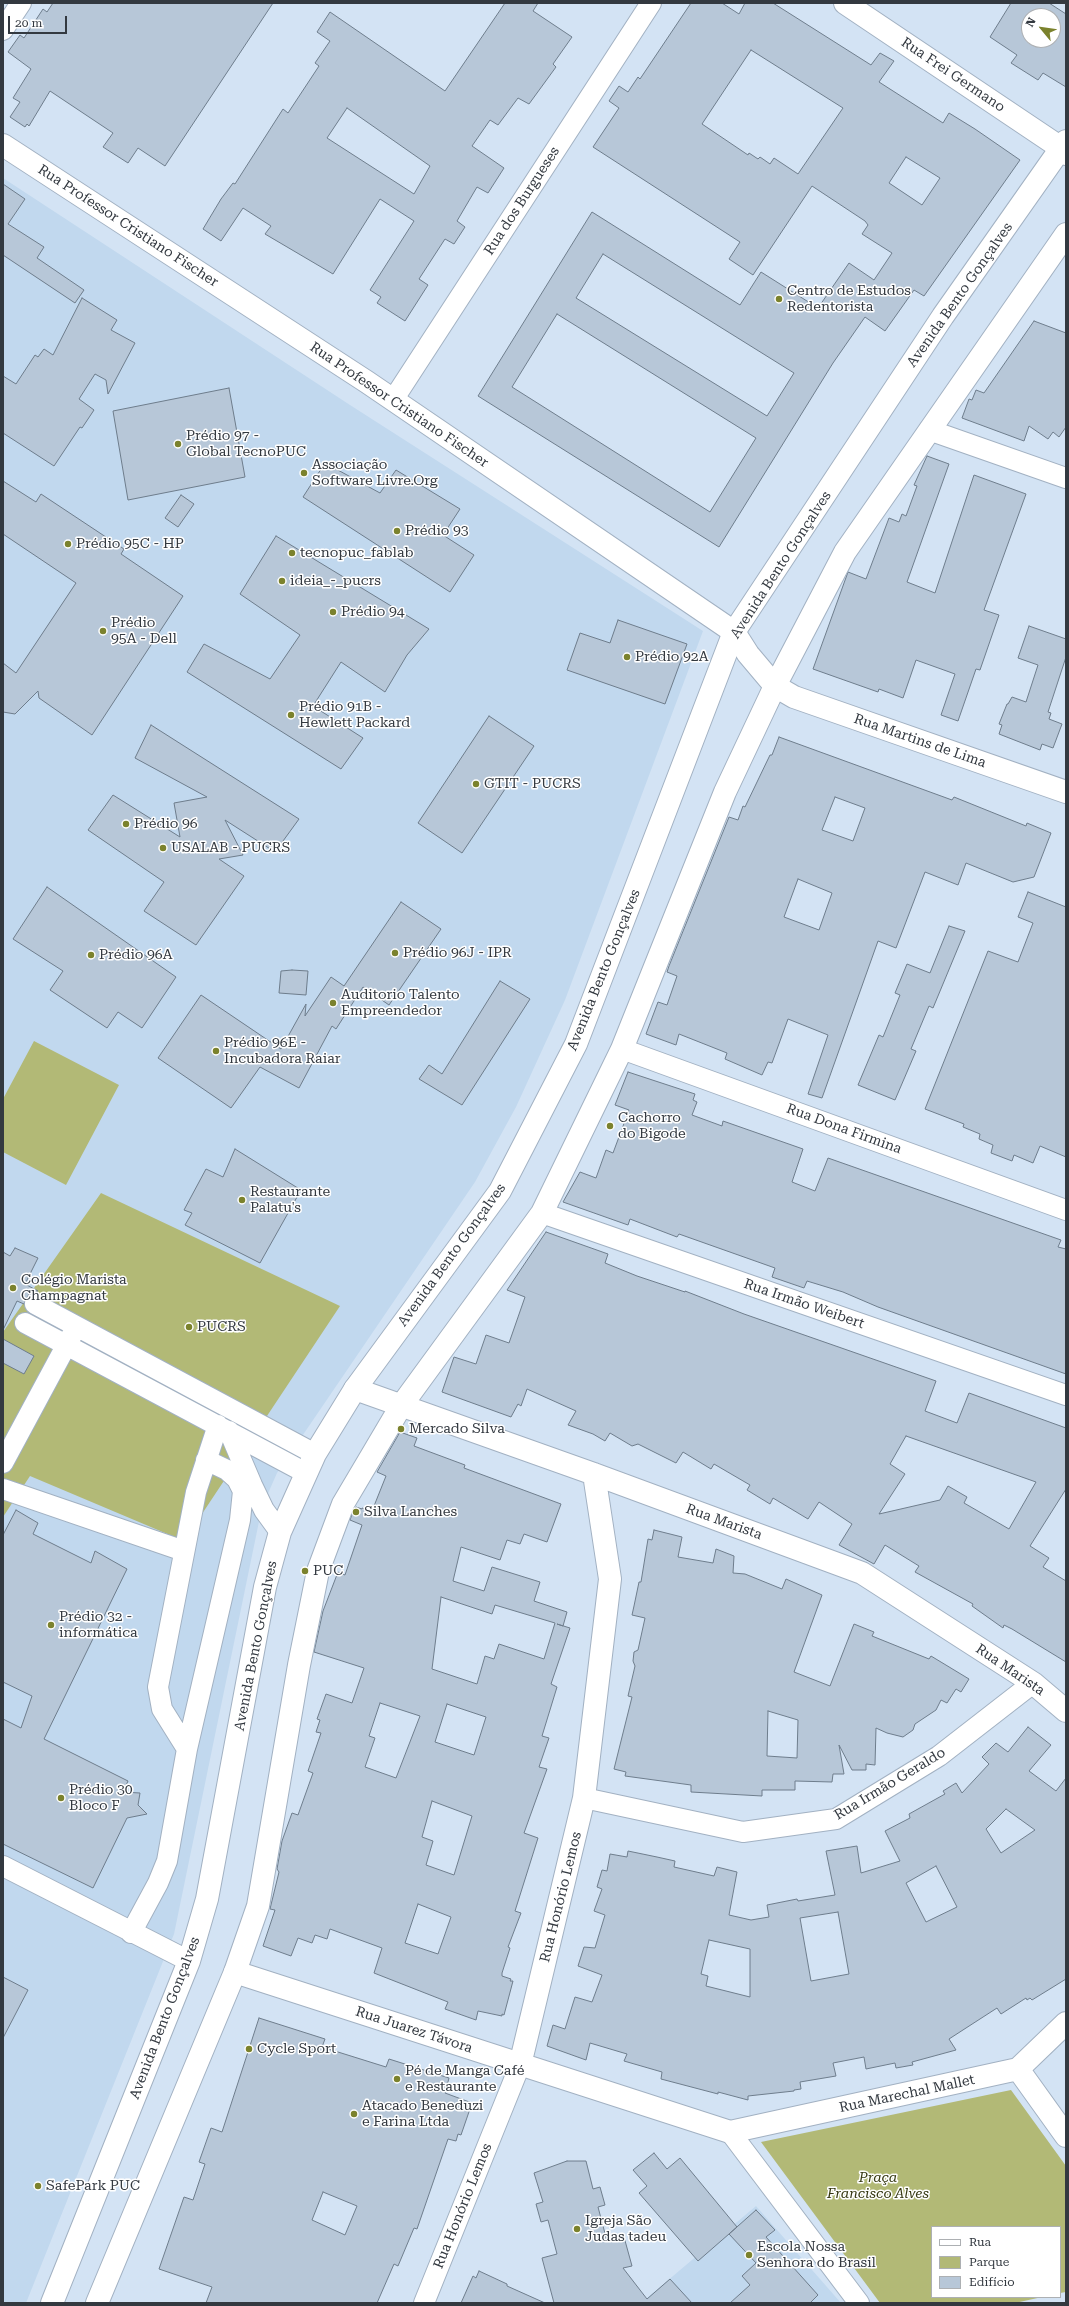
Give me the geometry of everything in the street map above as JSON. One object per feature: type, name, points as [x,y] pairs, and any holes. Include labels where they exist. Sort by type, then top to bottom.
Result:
[{"type":"main road","name":"Rua Frei Germano","points":[[845,3],[1064,147]]},
{"type":"main road","name":"Rua Professor Cristiano Fischer","points":[[3,145],[393,400],[734,632],[748,654],[775,686]]},
{"type":"main road","name":"Avenida Bento Gonçalves","points":[[52,2303],[189,1961],[207,1898],[265,1587],[280,1532],[311,1463],[354,1389],[500,1191],[576,1044],[734,632],[943,316],[1064,147]]},
{"type":"main road","points":[[97,2303],[236,1972],[258,1906],[299,1666],[318,1571],[344,1504],[401,1406],[542,1213],[622,1049],[725,792],[775,686],[845,552],[929,430],[958,392],[1066,234]]},
{"type":"main road","name":"Rua Martins de Lima","points":[[775,686],[794,697],[1066,792]]},
{"type":"main road","name":"Rua Marista","points":[[354,1389],[594,1474],[862,1573],[1033,1683],[1066,1710]]},
{"type":"main road","name":"Rua Honório Lemos","points":[[520,2065],[584,1798],[610,1579],[594,1474]]},
{"type":"main road","name":"Rua Juarez Távora","points":[[236,1972],[730,2132]]},
{"type":"main road","points":[[1066,2023],[1018,2069],[1066,2136]]},
{"type":"main road","name":"Rua Marechal Mallet","points":[[730,2132],[1018,2069]]},
{"type":"street","points":[[3,30],[21,3]]},
{"type":"street","name":"Rua dos Burgueses","points":[[393,400],[651,3]]},
{"type":"street","points":[[929,430],[1066,478]]},
{"type":"street","name":"Rua Dona Firmina","points":[[622,1049],[1066,1210]]},
{"type":"street","name":"Rua Irmão Weibert","points":[[542,1213],[1066,1395]]},
{"type":"street","points":[[35,1304],[256,1422],[311,1463]]},
{"type":"street","points":[[26,1323],[231,1433],[311,1463]]},
{"type":"street","points":[[3,1464],[77,1326]]},
{"type":"street","points":[[188,1749],[162,1709],[158,1687],[196,1492],[206,1460],[231,1433],[256,1422]]},
{"type":"street","points":[[231,1433],[264,1510],[280,1532]]},
{"type":"street","points":[[131,1933],[158,1883],[167,1861],[188,1749],[243,1502],[243,1491],[237,1479],[227,1470],[206,1460]]},
{"type":"street","points":[[3,1489],[184,1551]]},
{"type":"street","name":"Rua Irmão Geraldo","points":[[584,1798],[743,1832],[836,1819],[939,1756],[1033,1683]]},
{"type":"street","points":[[3,1866],[131,1933],[189,1961]]},
{"type":"street","name":"Rua Honório Lemos","points":[[424,2303],[520,2065]]},
{"type":"street","points":[[730,2132],[859,2303]]},
{"type":"shaded area","name":"PUCRS","points":[[3,178],[350,405],[703,631],[565,1000],[516,1107],[475,1182],[277,1473],[262,1507],[174,1934],[26,2303],[3,2303]]},
{"type":"shaded area","name":"Escola Nossa Senhora do Brasil","points":[[756,2206],[841,2303],[641,2303]]},
{"type":"green space","points":[[34,1041],[119,1085],[66,1185],[3,1152],[3,1099]]},
{"type":"green space","points":[[101,1193],[340,1306],[184,1541],[30,1476],[3,1517],[3,1332]]},
{"type":"green space","name":"Praça Francisco Alves","points":[[1011,2090],[1066,2166],[1066,2292],[1061,2293],[1061,2226],[931,2226],[931,2298],[1038,2298],[1015,2303],[880,2303],[761,2142]]},
{"type":"building","points":[[53,3],[273,3],[165,166],[138,148],[128,163],[103,147],[113,133],[50,91],[29,126],[27,124],[25,127],[10,117],[20,102],[13,98],[31,69],[8,52],[20,35],[24,38],[43,9],[47,12]]},
{"type":"building","points":[[505,3],[538,3],[533,11],[572,37],[553,64],[556,67],[529,104],[518,98],[498,125],[490,120],[472,146],[504,168],[488,193],[477,187],[457,221],[465,227],[454,244],[445,239],[419,279],[428,285],[405,321],[377,303],[381,297],[370,290],[414,221],[380,199],[333,274],[265,234],[271,226],[243,208],[221,241],[203,229],[221,199],[233,183],[235,184],[283,109],[288,113],[319,66],[315,63],[330,41],[317,32],[330,12],[445,91]],"holes":[[[347,108],[430,166],[414,194],[327,138]]]},
{"type":"building","points":[[691,3],[722,3],[739,14],[745,3],[773,3],[871,65],[880,53],[894,61],[879,82],[943,123],[949,113],[1020,160],[924,296],[914,290],[885,331],[865,317],[833,363],[719,547],[478,396],[592,212],[740,305],[761,272],[818,308],[849,263],[874,280],[892,253],[862,234],[868,225],[865,221],[812,186],[753,275],[729,259],[740,242],[593,147],[619,108],[609,101],[619,86],[628,92],[638,77],[640,79]],"holes":[[[751,50],[843,108],[798,174],[774,158],[770,164],[760,157],[758,159],[749,153],[748,155],[702,124]],[[906,157],[940,178],[922,205],[889,183]],[[603,254],[794,373],[767,416],[576,298]],[[557,314],[756,438],[710,512],[512,387]]]},
{"type":"building","points":[[1011,3],[1049,3],[1057,8],[1021,8],[1021,48],[1061,48],[1061,11],[1066,14],[1066,87],[1043,73],[1038,80],[1011,63],[1017,55],[990,37]]},
{"type":"building","points":[[3,184],[25,199],[8,224],[44,247],[37,258],[84,290],[75,303],[3,255]]},
{"type":"building","points":[[82,298],[117,320],[111,330],[135,343],[108,394],[106,380],[95,374],[79,399],[94,410],[82,428],[80,427],[54,466],[3,433],[3,376],[16,384],[35,355],[38,357],[44,349],[53,355]]},
{"type":"building","points":[[1034,321],[1066,333],[1066,427],[1059,437],[1053,432],[1048,439],[1029,426],[1024,441],[962,418],[969,399],[972,400],[976,390],[984,393]]},
{"type":"building","name":"Prédio 97 - Global TecnoPUC","points":[[229,388],[245,477],[128,500],[113,411]]},
{"type":"building","points":[[927,456],[949,464],[907,582],[935,593],[974,475],[1026,494],[984,610],[999,615],[980,670],[976,669],[958,721],[941,715],[955,674],[916,660],[903,698],[879,689],[878,692],[813,669],[848,572],[866,579],[889,518],[899,522],[902,514],[906,516],[917,486],[914,485]]},
{"type":"building","name":"Prédio 93","points":[[325,463],[380,493],[396,470],[460,509],[443,535],[474,555],[450,592],[303,497]]},
{"type":"building","points":[[3,481],[36,502],[41,494],[124,549],[121,554],[183,596],[92,735],[39,698],[38,691],[15,714],[3,712],[3,663],[16,673],[76,583],[3,534]]},
{"type":"building","points":[[181,495],[194,504],[178,527],[165,518]]},
{"type":"building","points":[[276,536],[429,629],[407,655],[385,692],[341,662],[313,706],[363,738],[341,769],[187,672],[204,644],[270,679],[300,635],[240,594]]},
{"type":"building","name":"Prédio 92A","points":[[618,620],[687,644],[665,704],[567,670],[580,633],[610,643]]},
{"type":"building","points":[[1029,626],[1066,639],[1066,657],[1048,712],[1051,713],[1049,719],[1062,724],[1053,748],[1042,744],[1040,750],[999,734],[1002,725],[999,724],[1007,704],[1012,697],[1026,702],[1038,665],[1018,658]]},
{"type":"building","name":"GTIT - PUCRS","points":[[489,716],[534,746],[462,853],[418,823]]},
{"type":"building","name":"Prédio 96","points":[[151,725],[299,819],[275,852],[225,820],[243,855],[219,859],[244,876],[196,945],[144,911],[164,882],[88,830],[113,795],[180,837],[174,803],[207,797],[135,758]]},
{"type":"building","points":[[779,737],[952,800],[954,797],[1026,826],[1027,823],[1051,833],[1034,877],[1013,882],[966,863],[958,885],[925,872],[896,948],[878,941],[822,1098],[808,1094],[828,1035],[788,1019],[772,1063],[768,1062],[762,1075],[725,1059],[727,1053],[679,1034],[676,1045],[646,1034],[658,1002],[667,1005],[677,976],[667,972],[729,817],[738,820],[743,806],[745,807],[770,755],[772,755]],"holes":[[[835,797],[865,808],[853,841],[822,830]],[[798,879],[832,893],[819,930],[784,917]]]},
{"type":"building","name":"Prédio 96A","points":[[47,887],[176,977],[142,1028],[118,1012],[107,1028],[50,990],[63,971],[13,939]]},
{"type":"building","points":[[1028,892],[1066,907],[1066,1157],[1040,1146],[1033,1163],[1014,1155],[1012,1161],[991,1153],[993,1145],[979,1139],[980,1134],[963,1127],[964,1124],[925,1109],[988,951],[1018,962],[1033,923],[1018,917]]},
{"type":"building","points":[[401,902],[441,929],[389,1005],[363,987],[336,1029],[332,1026],[299,1088],[260,1067],[231,1108],[158,1058],[201,995],[281,1049],[306,1004],[305,1016],[331,977],[344,986]]},
{"type":"building","points":[[949,926],[965,931],[933,1008],[929,1006],[911,1049],[916,1051],[895,1100],[858,1085],[879,1035],[883,1037],[900,995],[895,993],[907,964],[930,973]]},
{"type":"building","points":[[281,971],[308,971],[306,995],[279,993]]},
{"type":"building","points":[[500,981],[530,999],[462,1105],[419,1079],[429,1065],[442,1074]]},
{"type":"building","points":[[628,1072],[695,1094],[693,1100],[697,1102],[692,1115],[722,1126],[723,1121],[803,1149],[792,1182],[815,1191],[828,1158],[1061,1240],[1058,1247],[1066,1249],[1066,1374],[878,1307],[843,1292],[807,1281],[804,1288],[772,1277],[775,1268],[679,1234],[677,1237],[630,1219],[628,1225],[563,1202],[580,1172],[596,1178],[606,1150],[613,1153],[629,1110],[615,1105]]},
{"type":"building","name":"Restaurante Palatu's","points":[[235,1149],[301,1190],[260,1263],[185,1225],[192,1213],[184,1210],[206,1169],[223,1177]]},
{"type":"building","points":[[546,1232],[608,1254],[605,1263],[637,1276],[685,1291],[744,1314],[936,1381],[925,1411],[957,1423],[969,1393],[1066,1428],[1066,1489],[1030,1546],[1049,1558],[1043,1567],[1066,1581],[1066,1662],[1012,1629],[1004,1625],[1003,1628],[972,1606],[973,1604],[915,1572],[919,1566],[885,1545],[874,1564],[839,1545],[852,1524],[819,1502],[808,1519],[773,1498],[770,1504],[747,1490],[750,1485],[714,1464],[711,1469],[683,1452],[676,1463],[638,1444],[632,1446],[610,1433],[605,1441],[593,1434],[568,1425],[576,1411],[527,1389],[521,1406],[518,1404],[511,1417],[442,1392],[454,1357],[476,1364],[486,1335],[509,1343],[525,1297],[507,1290]],"holes":[[[906,1436],[1036,1482],[1009,1529],[964,1503],[967,1497],[948,1486],[940,1500],[879,1514],[905,1474],[890,1464]]]},
{"type":"building","name":"Colégio Marista Champagnat","points":[[15,1248],[38,1258],[25,1284],[38,1291],[29,1294],[24,1304],[17,1301],[3,1330],[3,1252],[10,1256]]},
{"type":"building","points":[[3,1339],[34,1356],[24,1374],[3,1363]]},
{"type":"building","points":[[400,1432],[417,1438],[414,1446],[465,1465],[464,1468],[561,1504],[547,1542],[524,1534],[520,1544],[507,1540],[500,1560],[461,1547],[453,1581],[484,1591],[492,1567],[540,1582],[534,1601],[567,1612],[563,1626],[570,1628],[551,1684],[557,1687],[542,1736],[549,1738],[539,1767],[547,1769],[524,1833],[538,1838],[515,1911],[521,1913],[508,1947],[510,1948],[502,1973],[502,1976],[511,1979],[510,1981],[513,1981],[504,2015],[502,2014],[502,2016],[478,2011],[476,2020],[445,2009],[448,2002],[374,1973],[382,1948],[330,1929],[327,1939],[315,1935],[312,1943],[298,1938],[291,1956],[263,1946],[275,1910],[270,1909],[279,1872],[277,1869],[282,1841],[292,1813],[298,1815],[313,1773],[308,1771],[321,1733],[316,1732],[320,1720],[317,1719],[326,1694],[352,1703],[364,1668],[314,1652],[323,1611],[338,1572],[345,1575],[362,1525],[350,1520],[354,1509],[356,1507],[372,1511],[386,1476],[377,1472]],"holes":[[[441,1597],[492,1614],[495,1605],[555,1623],[544,1659],[499,1644],[494,1659],[485,1656],[477,1684],[432,1669]],[[380,1703],[420,1716],[396,1778],[365,1767],[375,1738],[369,1736]],[[447,1704],[486,1717],[474,1755],[435,1742]],[[432,1801],[472,1816],[454,1875],[426,1865],[433,1841],[422,1837]],[[418,1904],[451,1917],[438,1954],[405,1943]]]},
{"type":"building","points":[[16,1510],[38,1523],[33,1534],[91,1563],[95,1551],[127,1569],[44,1739],[128,1781],[123,1792],[140,1793],[138,1805],[147,1814],[127,1818],[93,1888],[3,1844],[3,1719],[21,1728],[32,1696],[3,1682],[3,1535]]},
{"type":"building","points":[[654,1530],[682,1537],[678,1557],[713,1563],[716,1549],[734,1556],[733,1573],[745,1574],[782,1589],[786,1579],[822,1595],[794,1672],[830,1686],[854,1624],[874,1632],[872,1636],[929,1659],[931,1656],[969,1679],[961,1692],[956,1689],[947,1703],[941,1700],[936,1710],[915,1724],[913,1730],[903,1737],[887,1733],[876,1728],[875,1765],[866,1764],[866,1770],[852,1770],[839,1745],[844,1774],[833,1774],[832,1782],[795,1781],[795,1790],[762,1790],[762,1796],[691,1792],[691,1785],[625,1776],[626,1772],[614,1769],[632,1697],[628,1696],[635,1666],[633,1661],[634,1652],[638,1650],[645,1618],[632,1615],[639,1582],[641,1582],[648,1539],[652,1540]],"holes":[[[768,1711],[798,1720],[797,1758],[767,1756]]]},
{"type":"building","points":[[1028,1727],[1051,1745],[1029,1771],[1056,1791],[1066,1778],[1066,1979],[1032,2000],[1030,1998],[1027,2000],[1026,1998],[1001,2014],[997,2008],[949,2039],[956,2050],[912,2062],[913,2065],[896,2068],[895,2063],[866,2069],[864,2057],[833,2063],[836,2076],[800,2082],[801,2089],[794,2091],[748,2096],[748,2100],[718,2092],[718,2094],[661,2079],[662,2072],[624,2061],[627,2054],[590,2043],[586,2060],[547,2046],[553,2025],[565,2029],[575,1997],[592,2002],[602,1975],[578,1966],[584,1947],[595,1948],[605,1915],[594,1911],[602,1889],[597,1887],[602,1870],[607,1871],[610,1854],[627,1857],[628,1851],[657,1857],[675,1861],[674,1867],[714,1876],[717,1867],[737,1872],[729,1915],[751,1920],[769,1917],[767,1905],[797,1899],[798,1901],[835,1895],[826,1851],[857,1846],[861,1873],[900,1861],[885,1831],[910,1818],[909,1814],[945,1794],[943,1791],[956,1783],[962,1793],[989,1764],[982,1757],[996,1743],[1008,1752]],"holes":[[[1006,1809],[1035,1830],[1001,1853],[986,1829]],[[936,1866],[957,1907],[926,1922],[906,1883]],[[838,1912],[849,1974],[811,1981],[800,1918]],[[709,1940],[750,1949],[750,1997],[706,1986],[708,1976],[701,1974]]]},
{"type":"building","points":[[3,1977],[28,1990],[3,2038]]},
{"type":"building","points":[[259,2018],[325,2039],[322,2047],[386,2067],[389,2059],[449,2078],[445,2093],[472,2103],[461,2135],[458,2134],[456,2141],[448,2139],[417,2229],[414,2228],[398,2266],[394,2264],[377,2303],[206,2303],[212,2287],[159,2269],[184,2197],[193,2200],[205,2164],[199,2162],[211,2128],[222,2132]],"holes":[[[323,2192],[357,2206],[345,2235],[312,2220]]]},
{"type":"building","points":[[654,2153],[667,2169],[680,2158],[737,2227],[698,2261],[639,2193],[647,2186],[633,2170]]},
{"type":"building","name":"Igreja São Judas tadeu","points":[[567,2161],[586,2161],[593,2189],[600,2187],[605,2205],[598,2207],[607,2241],[624,2237],[632,2266],[623,2268],[647,2299],[670,2279],[692,2303],[554,2303],[542,2258],[557,2254],[548,2220],[541,2222],[536,2204],[543,2202],[534,2173]]},
{"type":"building","points":[[756,2210],[775,2230],[766,2237],[818,2295],[810,2303],[730,2303],[750,2285],[742,2276],[756,2263],[729,2234]]},
{"type":"building","points":[[479,2271],[507,2284],[507,2286],[545,2303],[461,2303],[473,2276],[476,2278]]},
{"type":"place","name":"Centro de Estudos Redentorista","points":[[779,299]]},
{"type":"place","name":"Prédio 97 - Global TecnoPUC","points":[[178,444]]},
{"type":"place","name":"Associação Software Livre.Org","points":[[304,473]]},
{"type":"place","name":"Prédio 93","points":[[397,531]]},
{"type":"place","name":"Prédio 95C - HP","points":[[68,544]]},
{"type":"place","name":"tecnopuc_fablab","points":[[292,553]]},
{"type":"place","name":"ideia_-_pucrs","points":[[282,581]]},
{"type":"place","name":"Prédio 94","points":[[333,612]]},
{"type":"place","name":"Prédio 95A - Dell","points":[[103,631]]},
{"type":"place","name":"Prédio 92A","points":[[627,657]]},
{"type":"place","name":"Prédio 91B - Hewlett Packard","points":[[291,715]]},
{"type":"place","name":"GTIT - PUCRS","points":[[476,784]]},
{"type":"place","name":"Prédio 96","points":[[126,824]]},
{"type":"place","name":"USALAB - PUCRS","points":[[163,848]]},
{"type":"place","name":"Prédio 96J - IPR","points":[[395,953]]},
{"type":"place","name":"Prédio 96A","points":[[91,955]]},
{"type":"place","name":"Auditorio Talento Empreendedor","points":[[333,1003]]},
{"type":"place","name":"Prédio 96E - Incubadora Raiar","points":[[216,1051]]},
{"type":"place","name":"Cachorro do Bigode","points":[[610,1126]]},
{"type":"place","name":"Restaurante Palatu's","points":[[242,1200]]},
{"type":"place","name":"Colégio Marista Champagnat","points":[[13,1288]]},
{"type":"place","name":"PUCRS","points":[[189,1327]]},
{"type":"place","name":"Mercado Silva","points":[[401,1429]]},
{"type":"place","name":"Silva Lanches","points":[[356,1512]]},
{"type":"place","name":"PUC","points":[[305,1571]]},
{"type":"place","name":"Prédio 32 - informática","points":[[51,1625]]},
{"type":"place","name":"Prédio 30 Bloco F","points":[[61,1798]]},
{"type":"place","name":"Cycle Sport","points":[[249,2049]]},
{"type":"place","name":"Pé de Manga Café e Restaurante","points":[[397,2079]]},
{"type":"place","name":"Atacado Beneduzi e Farina Ltda","points":[[354,2114]]},
{"type":"place","name":"SafePark PUC","points":[[38,2186]]},
{"type":"place","name":"Igreja São Judas tadeu","points":[[577,2229]]},
{"type":"place","name":"Escola Nossa Senhora do Brasil","points":[[749,2255]]}]
